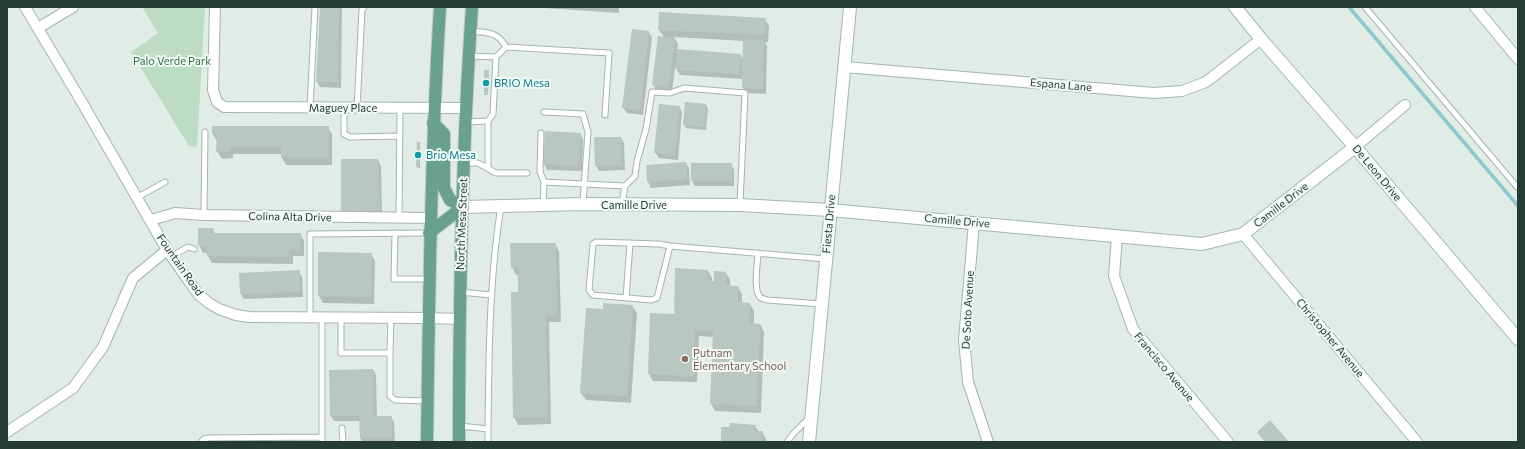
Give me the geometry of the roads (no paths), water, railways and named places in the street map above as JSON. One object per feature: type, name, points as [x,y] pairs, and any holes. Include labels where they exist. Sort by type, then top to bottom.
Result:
[{"type":"main road","points":[[427,442],[429,233],[433,108],[440,7]]},
{"type":"main road","name":"North Mesa Street","points":[[459,442],[459,319],[465,122],[472,7]]},
{"type":"main road","points":[[429,233],[463,207],[450,200],[444,188],[444,134],[433,123]]},
{"type":"street","name":"Fountain Road","points":[[25,7],[138,197],[169,253],[199,295],[219,309],[236,315],[249,317],[391,317],[459,319]]},
{"type":"street","points":[[38,28],[73,7]]},
{"type":"street","name":"Maguey Place","points":[[215,7],[213,90],[215,99],[220,105],[227,108],[466,108]]},
{"type":"street","name":"Fiesta Drive","points":[[809,442],[850,7]]},
{"type":"street","name":"De Leon Drive","points":[[1235,7],[1518,339]]},
{"type":"street","points":[[1475,7],[1518,59]]},
{"type":"street","name":"Espana Lane","points":[[845,67],[1154,93],[1182,91],[1206,82],[1261,39]]},
{"type":"street","name":"Camille Drive","points":[[463,207],[583,204],[740,205],[830,210],[1202,244],[1243,234],[1355,147],[1405,105]]},
{"type":"street","name":"Colina Alta Drive","points":[[151,220],[175,213],[204,216],[430,218]]},
{"type":"street","name":"De Soto Avenue","points":[[974,223],[964,340],[968,382],[988,442]]},
{"type":"street","name":"Christopher Avenue","points":[[1243,234],[1417,442]]},
{"type":"street","name":"Francisco Avenue","points":[[1117,236],[1114,276],[1133,329],[1228,442]]},
{"type":"street","points":[[7,432],[73,388],[103,347],[133,278],[169,253]]},
{"type":"lane","points":[[310,108],[315,7]]},
{"type":"lane","points":[[356,108],[362,10],[364,7]]},
{"type":"lane","points":[[1366,7],[1518,188]]},
{"type":"lane","points":[[470,31],[489,32],[502,38],[506,47]]},
{"type":"lane","points":[[488,167],[488,121],[493,114],[496,57],[506,47],[609,53],[605,115]]},
{"type":"lane","points":[[469,56],[496,57]]},
{"type":"lane","points":[[622,205],[625,186],[635,176],[637,161],[646,129],[652,92],[670,93],[684,88],[745,93],[740,205]]},
{"type":"lane","points":[[344,108],[344,134],[350,137],[400,136]]},
{"type":"lane","points":[[399,218],[400,108]]},
{"type":"lane","points":[[544,112],[583,114],[588,132],[583,204]]},
{"type":"lane","points":[[465,122],[488,121]]},
{"type":"lane","points":[[204,216],[205,132]]},
{"type":"lane","points":[[541,133],[540,172],[544,182],[543,205]]},
{"type":"lane","points":[[464,162],[478,163],[488,167],[496,173],[527,173]]},
{"type":"lane","points":[[138,197],[165,182]]},
{"type":"lane","points":[[544,182],[625,186]]},
{"type":"lane","points":[[488,442],[491,295],[496,236],[501,206]]},
{"type":"lane","points":[[395,233],[394,280],[428,279]]},
{"type":"lane","points":[[310,317],[310,234],[429,233]]},
{"type":"lane","points":[[670,246],[657,298],[651,300],[593,295],[589,290],[594,244],[596,242],[659,244],[826,259]]},
{"type":"lane","points":[[626,298],[630,243]]},
{"type":"lane","points":[[169,253],[188,246],[194,249]]},
{"type":"lane","points":[[758,253],[756,287],[761,298],[767,300],[822,304]]},
{"type":"lane","points":[[460,292],[491,295]]},
{"type":"lane","points":[[202,442],[204,439],[208,438],[322,440],[322,317]]},
{"type":"lane","points":[[391,317],[390,396],[395,400],[427,401]]},
{"type":"lane","points":[[341,318],[341,352],[390,353]]},
{"type":"lane","points":[[787,442],[793,434],[812,416]]},
{"type":"lane","points":[[459,425],[488,429]]},
{"type":"lane","points":[[342,428],[343,442]]},
{"type":"waterway","points":[[1349,7],[1518,206]]},
{"type":"place","name":"BRIO Mesa","points":[[486,83]]},
{"type":"place","name":"Brio Mesa","points":[[418,155]]},
{"type":"place","name":"Putnam Elementary School","points":[[685,359]]},
{"type":"park label","name":"Palo Verde Park","points":[[172,61]]}]
